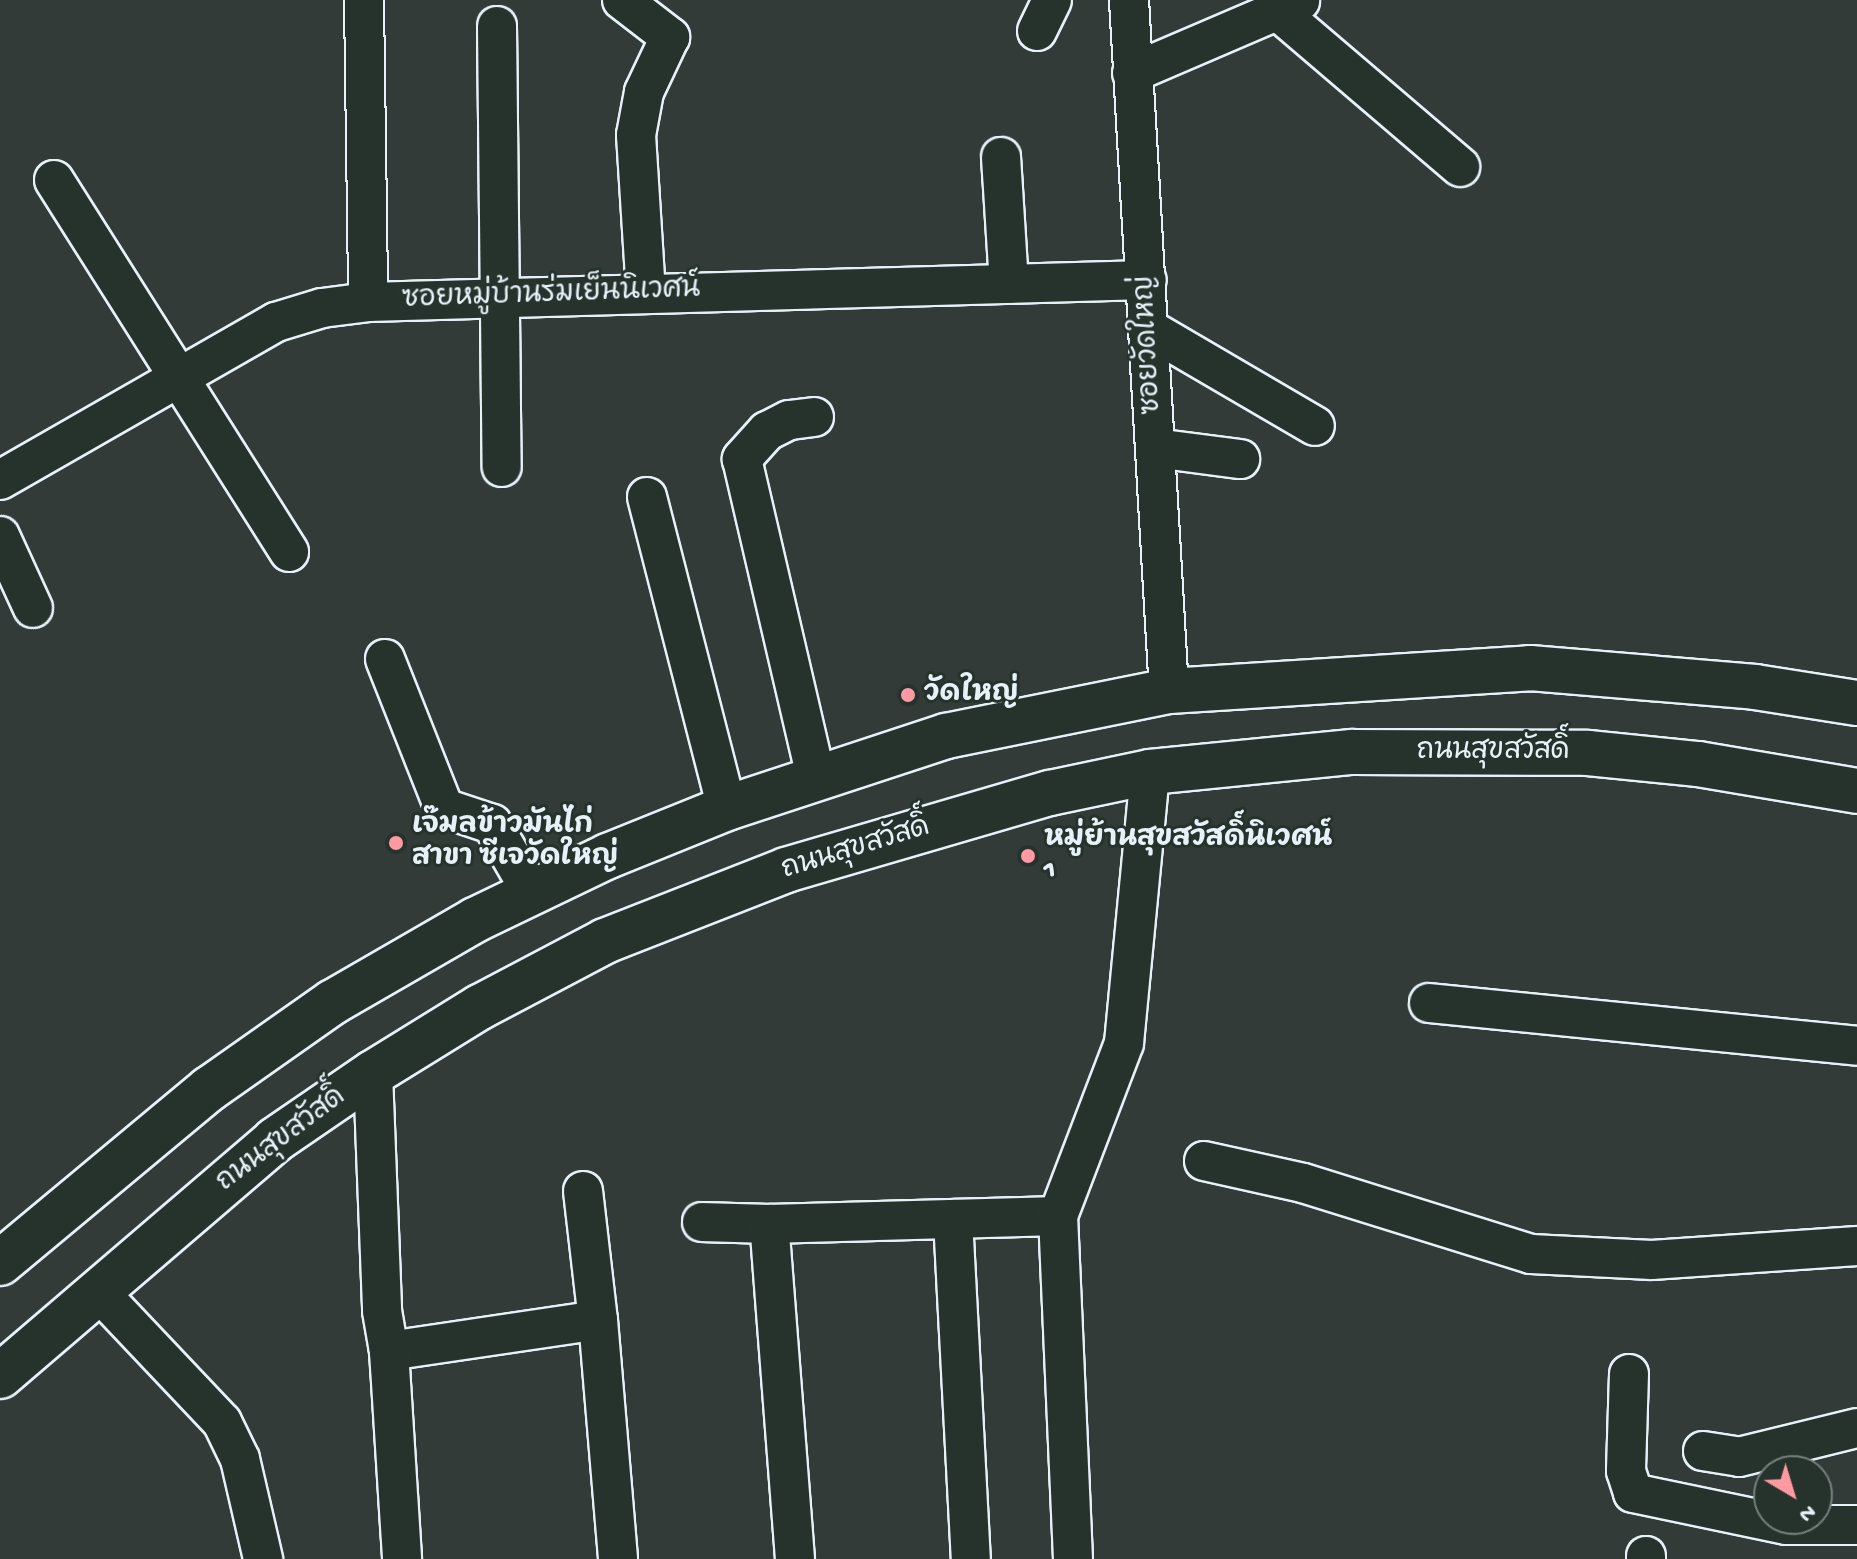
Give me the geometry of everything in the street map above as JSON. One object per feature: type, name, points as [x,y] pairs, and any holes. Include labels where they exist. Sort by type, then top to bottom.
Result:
[{"type":"main road","points":[[0,1263],[185,1108],[333,1002],[532,893],[727,808],[946,736],[1169,691],[1530,668],[1755,687],[1857,703]]},
{"type":"main road","name":"ถนนสุขสวัสดิ์","points":[[0,1376],[275,1140],[373,1073],[480,1007],[605,941],[786,870],[1050,793],[1150,772],[1352,752],[1588,753],[1698,764],[1857,791]]},
{"type":"street","points":[[364,0],[368,302]]},
{"type":"street","points":[[622,0],[670,37],[644,92],[636,135],[646,293]]},
{"type":"street","name":"ซอยวัดใหญ่","points":[[1129,0],[1169,691]]},
{"type":"street","points":[[1132,73],[1292,6],[1460,167]]},
{"type":"street","points":[[497,26],[502,467]]},
{"type":"street","points":[[1001,157],[1009,284]]},
{"type":"street","points":[[54,180],[289,552]]},
{"type":"street","name":"ซอยหมู่บ้านร่มเย็นนิเวศน์","points":[[0,480],[276,322],[368,302],[1147,280]]},
{"type":"street","points":[[1149,329],[1315,426]]},
{"type":"street","points":[[814,417],[789,420],[767,431],[742,459],[816,777]]},
{"type":"street","points":[[1155,448],[1240,459]]},
{"type":"street","points":[[647,497],[727,808]]},
{"type":"street","points":[[0,536],[33,608]]},
{"type":"street","points":[[385,659],[444,808],[492,824],[532,893]]},
{"type":"street","points":[[1073,1559],[1058,1216],[1124,1043],[1150,772]]},
{"type":"street","points":[[1429,1003],[1857,1046]]},
{"type":"street","points":[[373,1073],[382,1311],[389,1351],[402,1559]]},
{"type":"street","points":[[1204,1161],[1303,1183],[1531,1254],[1652,1260],[1857,1246]]},
{"type":"street","points":[[583,1191],[598,1320],[618,1559]]},
{"type":"street","points":[[702,1222],[769,1224],[1058,1216]]},
{"type":"street","points":[[953,1219],[971,1559]]},
{"type":"street","points":[[769,1224],[795,1559]]},
{"type":"street","points":[[99,1292],[222,1422],[240,1459],[263,1559]]},
{"type":"street","points":[[389,1351],[598,1320]]},
{"type":"street","points":[[1629,1374],[1626,1471],[1633,1493],[1786,1525],[1857,1525]]},
{"type":"street","points":[[1703,1451],[1739,1457],[1857,1428]]},
{"type":"place","name":"วัดใหญ่","points":[[908,695]]},
{"type":"place","name":"เจ๊มลข้าวมันไก่ สาขา ซีเจวัดใหญ่","points":[[396,843]]},
{"type":"place","name":"หมู่ย้านสุขสวัสดิ์นิเวศน์ 1","points":[[1028,856]]}]
